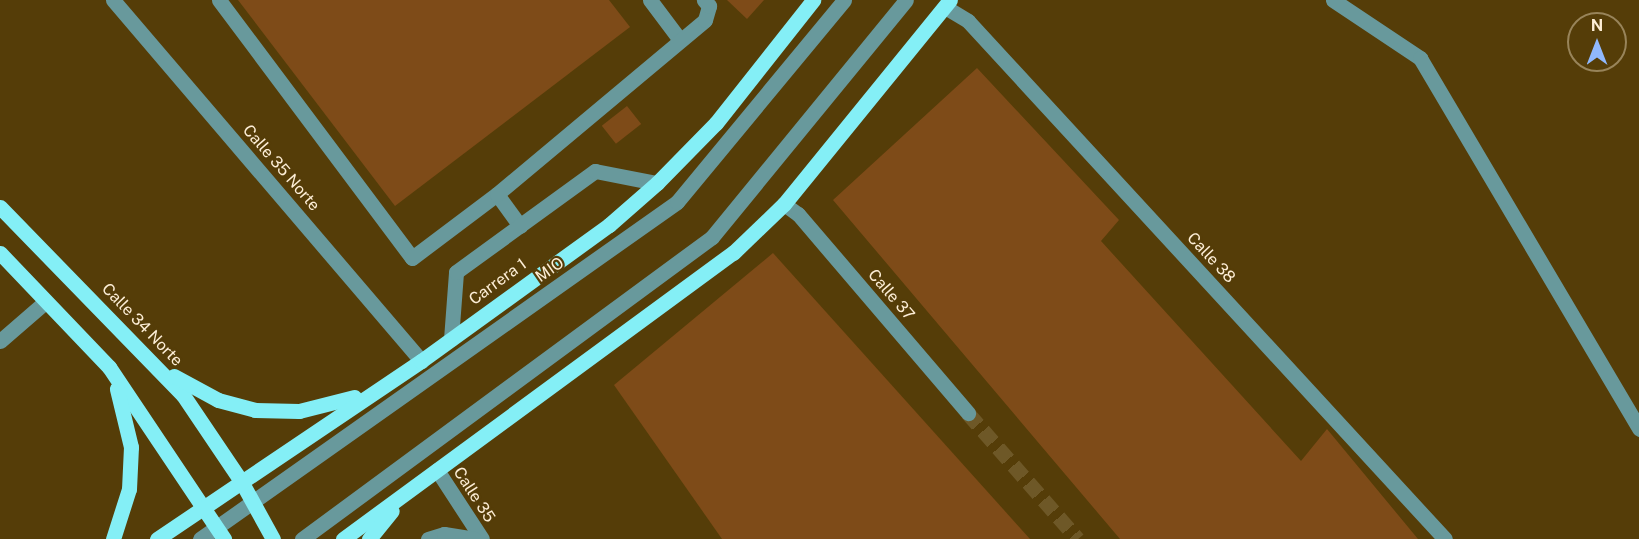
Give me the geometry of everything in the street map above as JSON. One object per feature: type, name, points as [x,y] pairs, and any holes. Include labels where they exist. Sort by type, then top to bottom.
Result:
[{"type":"main road","name":"Carrera 1","points":[[157,539],[381,385],[421,361],[609,225],[657,183],[716,123],[813,0]]},
{"type":"main road","points":[[343,539],[733,254],[784,204],[947,4]]},
{"type":"main road","name":"Calle 34 Norte","points":[[0,207],[153,360],[183,395],[241,481],[273,539]]},
{"type":"main road","points":[[0,253],[109,367],[221,533]]},
{"type":"main road","points":[[153,360],[184,384],[218,400],[255,410],[299,411],[342,403],[381,385]]},
{"type":"main road","points":[[109,367],[124,405],[131,447],[129,489],[113,539]]},
{"type":"main road","points":[[369,539],[414,487]]},
{"type":"street","name":"Calle 35 Norte","points":[[112,0],[421,361]]},
{"type":"street","points":[[219,0],[412,258],[497,194],[710,14],[704,0]]},
{"type":"street","points":[[650,0],[680,40]]},
{"type":"street","name":"MIO","points":[[200,539],[221,533],[253,502],[677,202],[844,0]]},
{"type":"street","points":[[302,539],[712,237],[906,0]]},
{"type":"street","points":[[1333,0],[1420,58],[1639,429]]},
{"type":"street","name":"Calle 38","points":[[947,4],[968,21],[1445,539]]},
{"type":"street","points":[[451,339],[456,272],[596,171],[657,183]]},
{"type":"street","points":[[497,194],[520,226]]},
{"type":"street","name":"Calle 37","points":[[784,204],[798,214],[968,413]]},
{"type":"street","points":[[0,341],[45,302]]},
{"type":"street","name":"Calle 35","points":[[437,470],[482,539]]},
{"type":"street","points":[[428,539],[444,534],[474,539]]},
{"type":"building","points":[[238,0],[609,0],[630,27],[395,206]]},
{"type":"building","points":[[727,0],[764,0],[747,19]]},
{"type":"building","points":[[977,68],[1119,220],[1101,241],[1301,461],[1327,429],[1418,539],[1120,539],[833,200]]},
{"type":"building","points":[[627,106],[641,124],[616,144],[602,126]]},
{"type":"building","points":[[773,253],[1030,539],[722,539],[614,385]]},
{"type":"tunnel","points":[[968,413],[1078,539]]}]
